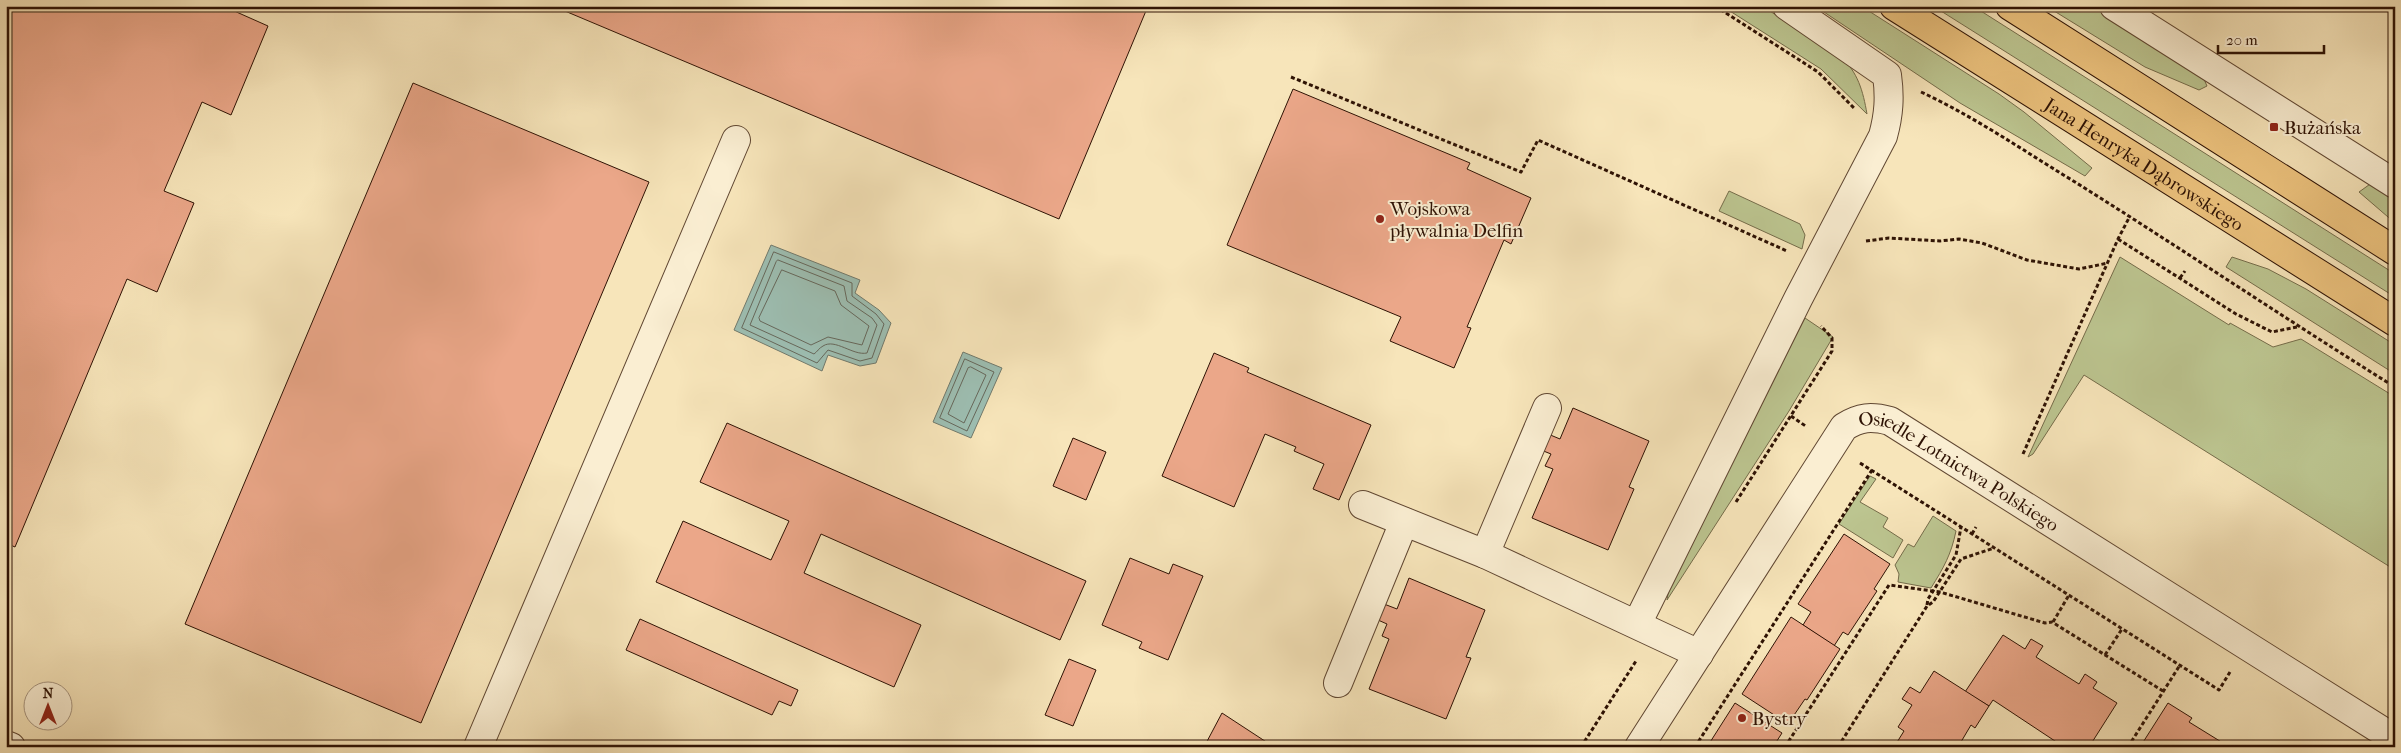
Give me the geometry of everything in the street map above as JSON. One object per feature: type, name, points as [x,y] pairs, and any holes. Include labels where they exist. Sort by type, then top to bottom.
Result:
[{"type":"main road","name":"Jana Henryka Dąbrowskiego","points":[[1894,6],[2395,322]]},
{"type":"main road","points":[[2010,6],[2395,251]]},
{"type":"street","points":[[1637,624],[1816,263],[1883,136],[1890,111],[1887,75],[1786,6]]},
{"type":"street","points":[[2114,6],[2395,184]]},
{"type":"street","points":[[478,747],[736,140]]},
{"type":"street","points":[[1486,554],[1547,408]]},
{"type":"street","name":"Osiedle Lotnictwa Polskiego","points":[[1639,747],[1844,427],[1859,418],[1876,417],[1890,421],[2395,739]]},
{"type":"street","points":[[1362,505],[1486,554],[1699,654]]},
{"type":"street","points":[[1338,683],[1404,522]]},
{"type":"street","points":[[6,745],[11,747]]},
{"type":"path","points":[[1715,6],[1818,72],[1883,136]]},
{"type":"path","points":[[1887,75],[1957,109],[2130,216],[2298,327],[2395,387]]},
{"type":"path","points":[[1291,77],[1521,172],[1538,140],[1816,263]]},
{"type":"path","points":[[2023,454],[2118,239],[2130,216]]},
{"type":"path","points":[[1863,241],[1889,238],[1959,239],[1982,243],[2027,260],[2079,269],[2108,262]]},
{"type":"path","points":[[2118,239],[2236,314],[2272,332],[2298,327]]},
{"type":"path","points":[[2180,278],[2185,271]]},
{"type":"path","points":[[1733,507],[1832,351]]},
{"type":"path","points":[[1791,416],[1961,527],[2219,690],[2235,665]]},
{"type":"path","points":[[1695,747],[1872,470]]},
{"type":"path","points":[[1838,747],[1927,606],[1928,599],[1956,555],[1961,527]]},
{"type":"path","points":[[1972,534],[1976,527]]},
{"type":"path","points":[[1927,606],[1934,602],[1961,559],[1994,548]]},
{"type":"path","points":[[1785,747],[1889,585],[1940,592],[2045,623],[2052,622],[2164,691]]},
{"type":"path","points":[[2052,622],[2069,595]]},
{"type":"path","points":[[2106,655],[2122,629]]},
{"type":"path","points":[[1581,747],[1638,658]]},
{"type":"path","points":[[2128,747],[2180,665]]},
{"type":"green space","points":[[1722,6],[1762,6],[1840,56],[1859,82],[1867,114],[1821,69]]},
{"type":"green space","points":[[1815,6],[1861,6],[1999,94],[2092,168],[2085,176],[1960,103]]},
{"type":"green space","points":[[1933,6],[1973,6],[2395,274],[2395,297]]},
{"type":"green space","points":[[2046,6],[2096,6],[2203,77],[2207,86],[2199,90],[2145,67]]},
{"type":"green space","points":[[2373,182],[2395,197],[2395,223],[2359,192]]},
{"type":"green space","points":[[1729,191],[1800,224],[1805,235],[1802,249],[1719,211]]},
{"type":"green space","points":[[2120,257],[2229,325],[2230,323],[2273,347],[2301,339],[2395,397],[2395,570],[2084,375],[2033,454],[2028,457]]},
{"type":"green space","points":[[2232,257],[2268,269],[2306,289],[2395,345],[2395,374],[2226,267]]},
{"type":"green space","points":[[1805,318],[1833,337],[1789,411],[1667,600],[1669,588]]},
{"type":"green space","points":[[1870,476],[1876,479],[1860,502],[1888,518],[1883,527],[1903,540],[1893,558],[1839,524]]},
{"type":"green space","points":[[1933,516],[1956,531],[1952,547],[1943,567],[1931,588],[1898,582],[1899,574],[1895,565],[1908,544],[1914,547]]},
{"type":"water","points":[[771,245],[860,280],[855,293],[879,310],[891,323],[876,363],[860,366],[828,355],[822,371],[734,330]]},
{"type":"water","points":[[963,352],[1002,368],[971,438],[933,422]]},
{"type":"building","points":[[6,6],[223,6],[268,26],[231,115],[202,102],[164,191],[194,203],[157,292],[127,279],[15,547],[6,543]]},
{"type":"building","points":[[553,6],[1148,6],[1059,219]]},
{"type":"building","points":[[413,83],[649,182],[421,723],[185,624]]},
{"type":"building","name":"Wojskowa pływalnia Delfin","points":[[1293,89],[1470,163],[1467,169],[1531,198],[1511,244],[1504,240],[1467,327],[1471,328],[1454,368],[1390,341],[1401,317],[1227,245]]},
{"type":"building","points":[[1214,353],[1249,368],[1247,372],[1371,425],[1339,500],[1313,489],[1324,464],[1294,451],[1296,447],[1265,434],[1234,507],[1162,476]]},
{"type":"building","points":[[1573,408],[1649,441],[1629,487],[1634,489],[1608,550],[1532,518],[1553,469],[1545,466],[1551,454],[1541,450],[1548,434],[1560,439]]},
{"type":"building","points":[[727,423],[1086,581],[1060,640],[821,534],[804,573],[921,625],[894,687],[656,582],[683,521],[771,560],[789,521],[700,482]]},
{"type":"building","points":[[1073,438],[1106,452],[1086,500],[1053,486]]},
{"type":"building","points":[[1844,534],[1890,564],[1874,589],[1877,591],[1848,635],[1843,632],[1834,646],[1803,625],[1811,612],[1798,604]]},
{"type":"building","points":[[1130,558],[1169,574],[1173,564],[1203,576],[1168,660],[1139,648],[1142,642],[1102,625]]},
{"type":"building","points":[[1409,578],[1485,610],[1466,657],[1471,658],[1446,719],[1369,689],[1389,639],[1382,636],[1387,624],[1378,620],[1384,604],[1397,609]]},
{"type":"building","points":[[1791,617],[1840,649],[1807,700],[1805,699],[1788,724],[1742,694]]},
{"type":"building","points":[[640,619],[798,690],[791,706],[779,701],[772,715],[626,650]]},
{"type":"building","points":[[2003,635],[2025,649],[2031,639],[2043,646],[2036,657],[2079,684],[2085,674],[2097,682],[2093,688],[2117,703],[2089,747],[2064,747],[1993,700],[1989,706],[1965,692]]},
{"type":"building","points":[[1069,659],[1096,670],[1073,726],[1045,715]]},
{"type":"building","points":[[1934,671],[1989,706],[1975,728],[1971,725],[1958,747],[1894,747],[1904,731],[1898,727],[1912,705],[1902,699],[1910,687],[1920,693]]},
{"type":"building","name":"Bystry","points":[[1735,703],[1782,733],[1773,747],[1707,747]]},
{"type":"building","points":[[2168,703],[2192,718],[2189,722],[2223,743],[2223,747],[2140,747]]},
{"type":"building","points":[[1222,713],[1274,747],[1204,747]]},
{"type":"place","name":"Bużańska","points":[[2274,127]]},
{"type":"place","name":"Wojskowa pływalnia Delfin","points":[[1380,219]]},
{"type":"place","name":"Bystry","points":[[1742,718]]}]
